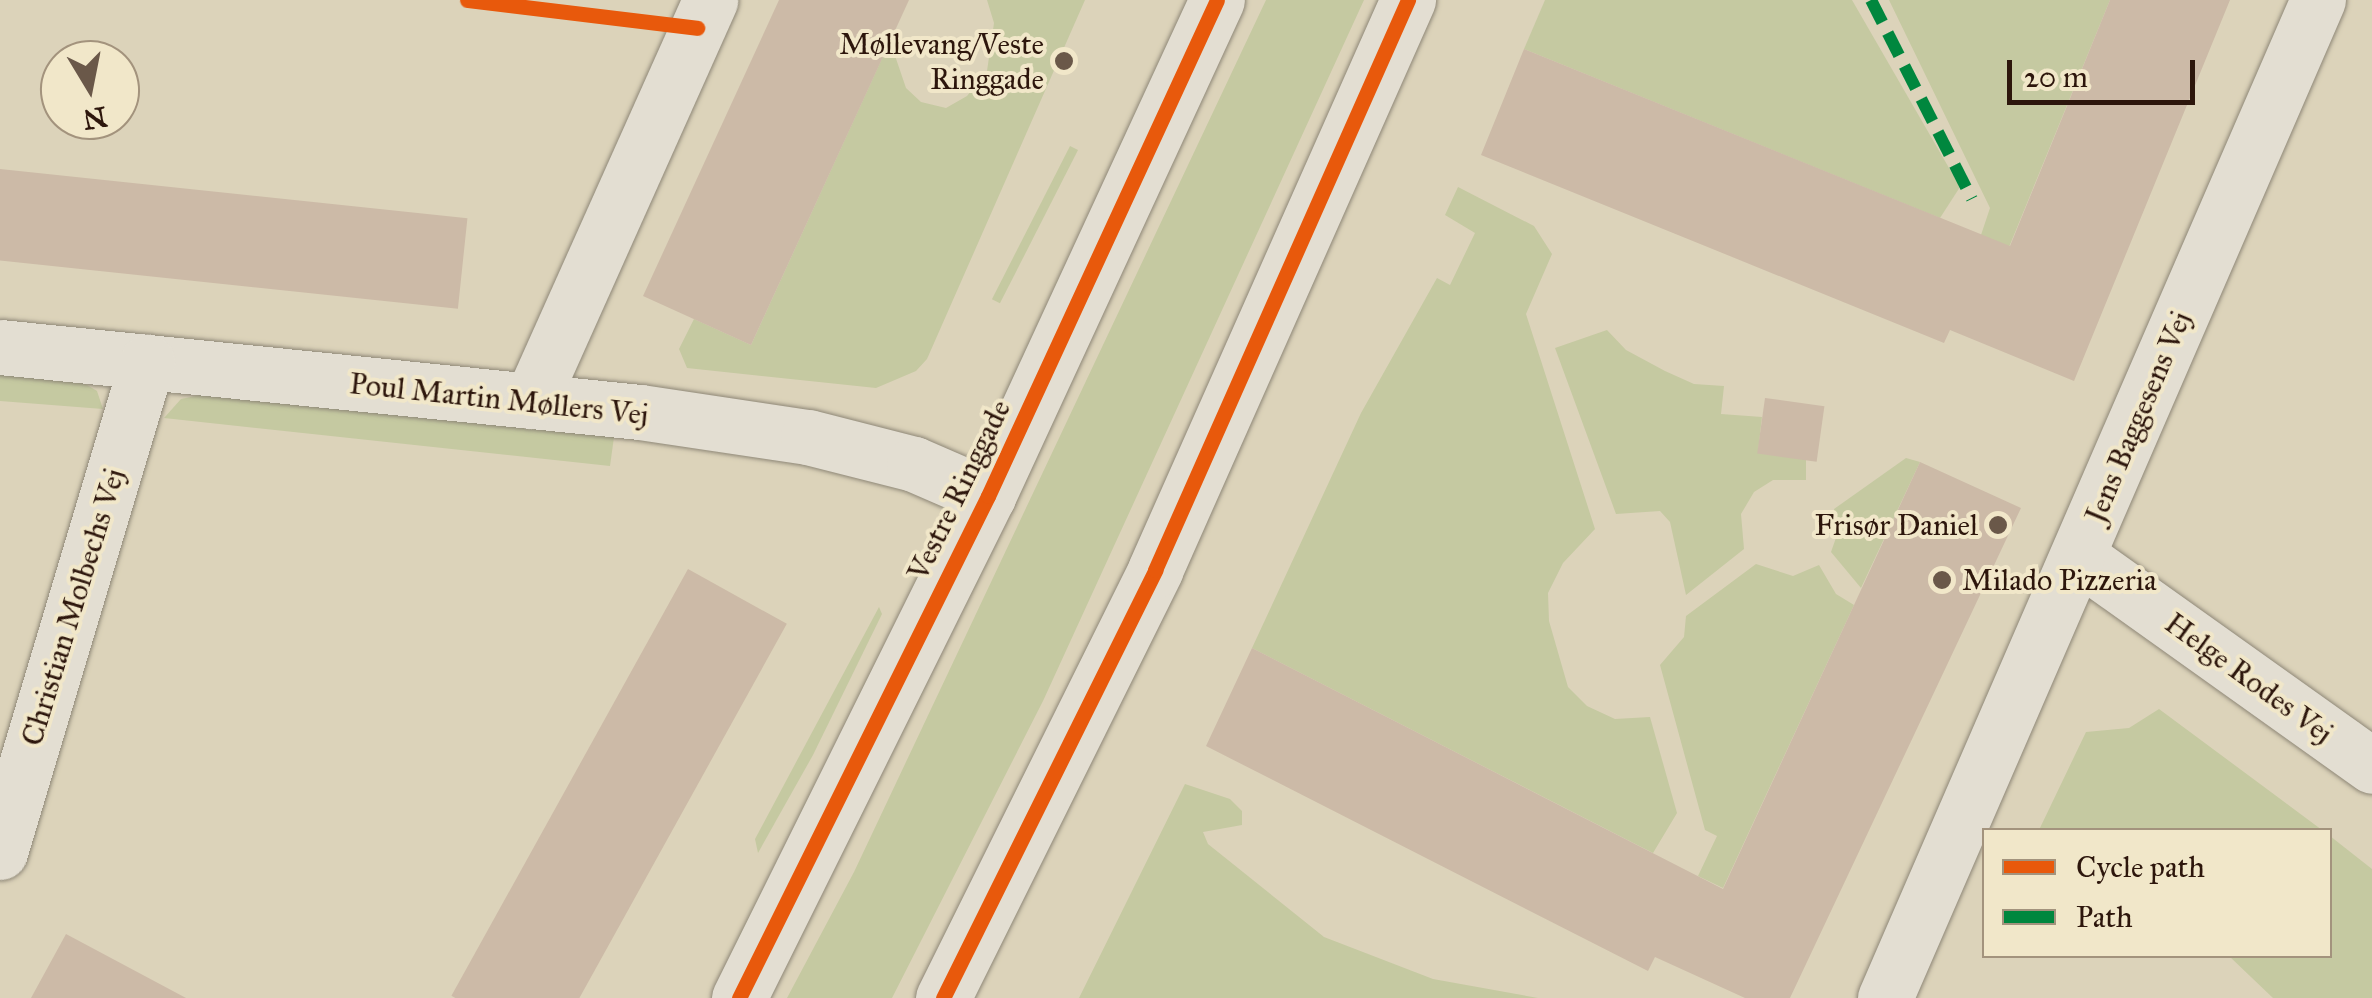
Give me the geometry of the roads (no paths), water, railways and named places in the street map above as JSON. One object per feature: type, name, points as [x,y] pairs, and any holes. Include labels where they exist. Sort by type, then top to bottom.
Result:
[{"type":"street","points":[[531,401],[710,0]]},
{"type":"street","name":"Vestre Ringgade","points":[[739,998],[988,496],[1217,0]]},
{"type":"street","points":[[942,998],[1155,570],[1408,0]]},
{"type":"street","name":"Jens Baggesens Vej","points":[[1885,998],[2318,0]]},
{"type":"street","name":"Poul Martin Møllers Vej","points":[[0,347],[531,401],[808,437],[914,464],[988,496]]},
{"type":"street","name":"Christian Molbechs Vej","points":[[0,852],[147,362]]},
{"type":"street","name":"Helge Rodes Vej","points":[[2078,556],[2372,766]]},
{"type":"place","name":"Møllevang/Veste Ringgade","points":[[1064,61]]},
{"type":"place","name":"Frisør Daniel","points":[[1998,525]]},
{"type":"place","name":"Milado Pizzeria","points":[[1942,580]]}]
